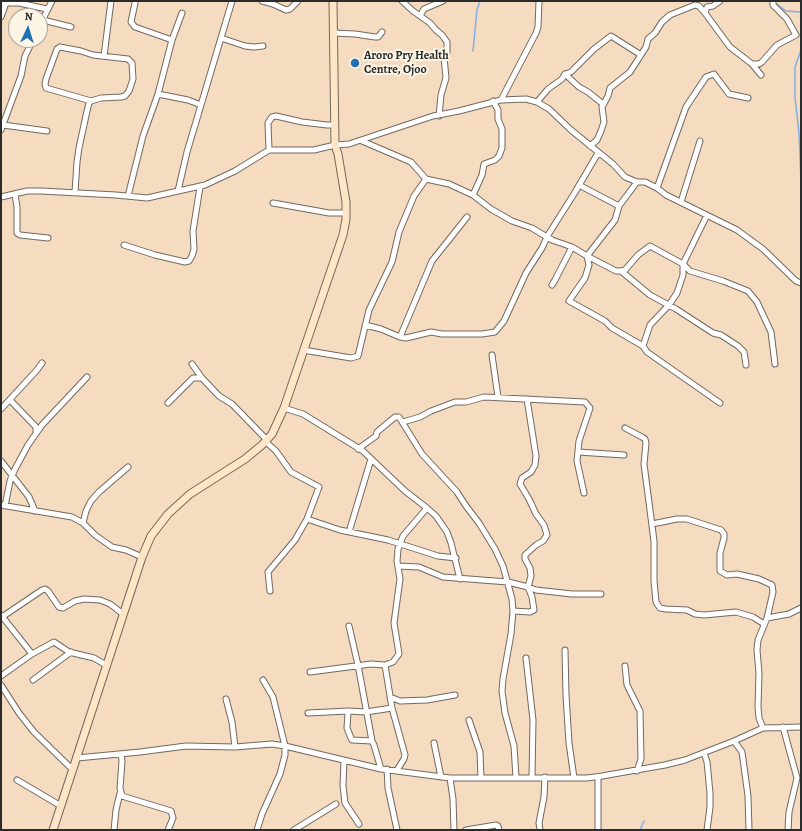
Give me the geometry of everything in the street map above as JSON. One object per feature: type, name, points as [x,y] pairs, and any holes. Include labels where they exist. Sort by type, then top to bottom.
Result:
[{"type":"main road","points":[[53,830],[142,557],[155,529],[168,514],[190,494],[245,459],[266,441],[275,429],[284,408],[343,235],[346,212],[344,188],[335,145],[333,1]]},
{"type":"street","points":[[48,9],[52,1]]},
{"type":"street","points":[[104,56],[111,1]]},
{"type":"street","points":[[178,191],[187,152],[232,1]]},
{"type":"street","points":[[262,1],[286,10],[290,9],[298,1]]},
{"type":"street","points":[[402,1],[430,23],[447,42],[447,53],[444,57],[446,78],[441,95],[439,116]]},
{"type":"street","points":[[420,16],[424,9],[443,1]]},
{"type":"street","points":[[705,13],[707,7],[713,6],[720,1]]},
{"type":"street","points":[[752,64],[759,64],[762,62],[776,45],[796,34],[787,19],[773,5],[773,1]]},
{"type":"street","points":[[501,100],[536,33],[538,27],[540,2]]},
{"type":"street","points":[[1,18],[4,3],[31,4],[45,8]]},
{"type":"street","points":[[135,3],[131,22],[135,27],[172,40]]},
{"type":"street","points":[[590,146],[597,140],[601,131],[604,122],[602,108],[610,88],[630,72],[646,47],[648,39],[668,16],[695,5],[699,6],[730,47],[752,64],[761,75]]},
{"type":"street","points":[[128,196],[143,136],[158,94],[172,40],[182,13]]},
{"type":"street","points":[[48,23],[72,27]]},
{"type":"street","points":[[334,33],[378,37],[382,32]]},
{"type":"street","points":[[536,102],[548,89],[562,79],[565,74],[571,72],[594,49],[611,36],[640,55]]},
{"type":"street","points":[[221,38],[245,46],[263,46]]},
{"type":"street","points":[[60,47],[81,50],[93,55],[128,59],[132,61],[132,86],[125,96],[101,98],[91,101],[46,88],[46,79],[57,49],[60,47]]},
{"type":"street","points":[[29,48],[25,56],[21,76],[2,128],[47,131]]},
{"type":"street","points":[[565,74],[579,87],[603,104]]},
{"type":"street","points":[[657,188],[686,107],[706,76],[714,74],[729,94],[748,98]]},
{"type":"street","points":[[158,94],[188,100],[201,105]]},
{"type":"street","points":[[1,197],[41,191],[75,192],[147,198],[200,187],[235,171],[269,150],[314,150],[335,145],[349,144],[362,141],[426,118],[439,116],[493,101],[526,99],[536,102],[549,109],[598,153],[613,164],[625,177],[637,182],[646,182],[666,195],[736,230],[763,249],[796,281],[801,283]]},
{"type":"street","points":[[75,192],[79,148],[89,103],[91,101]]},
{"type":"street","points":[[473,195],[482,175],[484,164],[495,160],[499,156],[502,148],[502,129],[498,119],[498,110],[493,101]]},
{"type":"street","points":[[269,150],[268,123],[272,117],[276,116],[302,122],[327,125],[333,125],[335,123]]},
{"type":"street","points":[[362,141],[409,161],[426,179],[449,184],[473,195],[491,209],[516,223],[532,228],[555,242],[572,247],[587,256],[620,271],[650,295],[669,305],[713,333],[721,335],[738,346],[744,352],[746,364]]},
{"type":"street","points":[[680,202],[700,141]]},
{"type":"street","points":[[365,325],[406,338],[431,332],[442,334],[482,334],[494,332],[504,321],[526,272],[542,248],[547,237],[598,153]]},
{"type":"street","points":[[303,350],[351,358],[358,356],[369,310],[392,262],[398,232],[414,196],[426,179]]},
{"type":"street","points":[[587,256],[615,220],[619,206],[637,182]]},
{"type":"street","points":[[579,185],[619,206]]},
{"type":"street","points":[[124,244],[155,255],[185,262],[189,261],[194,249],[193,231],[200,187]]},
{"type":"street","points":[[15,194],[17,233],[20,235],[48,238]]},
{"type":"street","points":[[273,202],[329,212],[346,212]]},
{"type":"street","points":[[643,346],[650,325],[669,305],[677,293],[683,275],[682,264],[707,215]]},
{"type":"street","points":[[400,337],[432,261],[466,216]]},
{"type":"street","points":[[620,271],[625,270],[638,255],[650,246],[682,264],[690,271],[723,281],[748,291],[757,302],[771,332],[775,364]]},
{"type":"street","points":[[552,285],[572,247]]},
{"type":"street","points":[[587,256],[589,265],[585,278],[569,301],[605,321],[612,328],[643,346],[647,352],[720,403]]},
{"type":"street","points":[[492,355],[498,397]]},
{"type":"street","points":[[1,409],[42,363]]},
{"type":"street","points":[[192,364],[202,378],[219,396],[232,404],[251,422],[276,451],[291,472],[319,487],[307,519],[295,540],[268,572],[270,591]]},
{"type":"street","points":[[87,378],[36,433],[20,458],[3,506],[72,517],[83,523],[95,535],[112,547],[126,550],[142,557]]},
{"type":"street","points":[[168,403],[193,378],[202,378]]},
{"type":"street","points":[[403,422],[420,417],[455,402],[466,402],[484,397],[585,402],[590,408],[579,441],[577,461],[584,493]]},
{"type":"street","points":[[513,611],[530,612],[534,610],[532,597],[528,586],[531,576],[530,568],[525,560],[525,555],[536,545],[544,541],[547,535],[544,525],[536,514],[530,499],[520,484],[522,478],[531,472],[535,465],[536,456],[527,399]]},
{"type":"street","points":[[10,400],[36,427],[36,433]]},
{"type":"street","points":[[284,408],[303,414],[358,449],[372,459],[405,491],[436,516],[447,532],[456,558],[460,579]]},
{"type":"street","points":[[358,449],[376,436],[377,432],[395,417],[399,417],[422,454],[457,492],[480,523],[495,549],[503,566],[508,582],[513,611],[512,634],[502,691],[505,713],[514,746],[516,778]]},
{"type":"street","points":[[626,428],[645,439],[646,444],[644,464],[654,541],[654,581],[656,602],[660,608],[687,610],[695,614],[736,612],[753,617],[764,624]]},
{"type":"street","points":[[578,452],[624,455]]},
{"type":"street","points":[[349,532],[372,459]]},
{"type":"street","points":[[1,461],[29,497],[34,511]]},
{"type":"street","points":[[83,523],[86,511],[91,501],[99,492],[128,467]]},
{"type":"street","points":[[310,672],[358,665],[385,665],[393,662],[399,654],[394,623],[400,579],[397,561],[399,543],[427,508]]},
{"type":"street","points":[[307,519],[349,532],[399,543],[438,556],[456,558]]},
{"type":"street","points":[[652,524],[677,519],[687,520],[721,530],[724,534],[724,538],[720,553],[720,571],[727,575],[737,574],[759,579],[772,586],[774,592],[767,618],[758,640],[757,650],[759,673],[758,707],[759,718],[763,728]]},
{"type":"street","points":[[398,566],[419,567],[443,577],[508,582],[528,586],[536,590],[572,594],[601,594]]},
{"type":"street","points":[[32,654],[2,616],[42,590],[48,591],[59,607],[63,608],[75,601],[84,599],[100,600],[110,604],[123,614]]},
{"type":"street","points":[[767,618],[789,614],[801,608]]},
{"type":"street","points":[[349,626],[372,741],[381,769]]},
{"type":"street","points":[[1,676],[32,654],[54,642],[71,652],[94,658],[106,665]]},
{"type":"street","points":[[565,650],[568,743],[574,778]]},
{"type":"street","points":[[33,680],[71,652]]},
{"type":"street","points":[[526,658],[533,720],[532,778]]},
{"type":"street","points":[[385,665],[392,708],[404,755],[404,759],[397,770]]},
{"type":"street","points":[[625,666],[626,686],[640,711],[641,758],[637,771]]},
{"type":"street","points":[[257,830],[262,814],[280,774],[285,755],[285,746],[273,697],[263,680]]},
{"type":"street","points":[[1,686],[34,732],[73,770]]},
{"type":"street","points":[[390,697],[406,700],[443,698],[455,695]]},
{"type":"street","points":[[226,699],[232,722],[235,747]]},
{"type":"street","points":[[308,713],[348,711],[366,712],[392,708]]},
{"type":"street","points":[[348,711],[347,728],[351,738],[372,741]]},
{"type":"street","points":[[469,720],[480,752],[481,778]]},
{"type":"street","points":[[783,727],[797,778],[789,812],[788,830]]},
{"type":"street","points":[[77,758],[186,746],[235,747],[264,745],[285,746],[381,769],[450,778],[598,777],[665,765],[734,741],[763,728],[801,727]]},
{"type":"street","points":[[734,741],[742,752],[748,796],[749,830]]},
{"type":"street","points":[[434,743],[441,777]]},
{"type":"street","points":[[704,752],[710,793],[707,830]]},
{"type":"street","points":[[114,830],[116,810],[120,793],[121,754]]},
{"type":"street","points":[[344,760],[343,786],[345,803],[359,824]]},
{"type":"street","points":[[387,769],[388,788],[397,830]]},
{"type":"street","points":[[540,830],[539,824],[544,797],[545,777]]},
{"type":"street","points":[[598,777],[598,830]]},
{"type":"street","points":[[450,778],[453,799],[454,830]]},
{"type":"street","points":[[17,780],[60,806]]},
{"type":"street","points":[[120,793],[125,798],[171,811],[172,818],[168,830]]},
{"type":"street","points":[[294,830],[336,804]]},
{"type":"street","points":[[466,830],[496,825],[498,826],[499,830]]},
{"type":"waterway","points":[[473,51],[477,10],[480,1]]},
{"type":"waterway","points":[[774,2],[786,11],[801,12]]},
{"type":"waterway","points":[[801,50],[795,67],[795,97],[799,133],[801,181]]},
{"type":"waterway","points":[[640,830],[644,821]]},
{"type":"place","name":"Aroro Pry Health Centre, Ojoo","points":[[355,63]]}]
